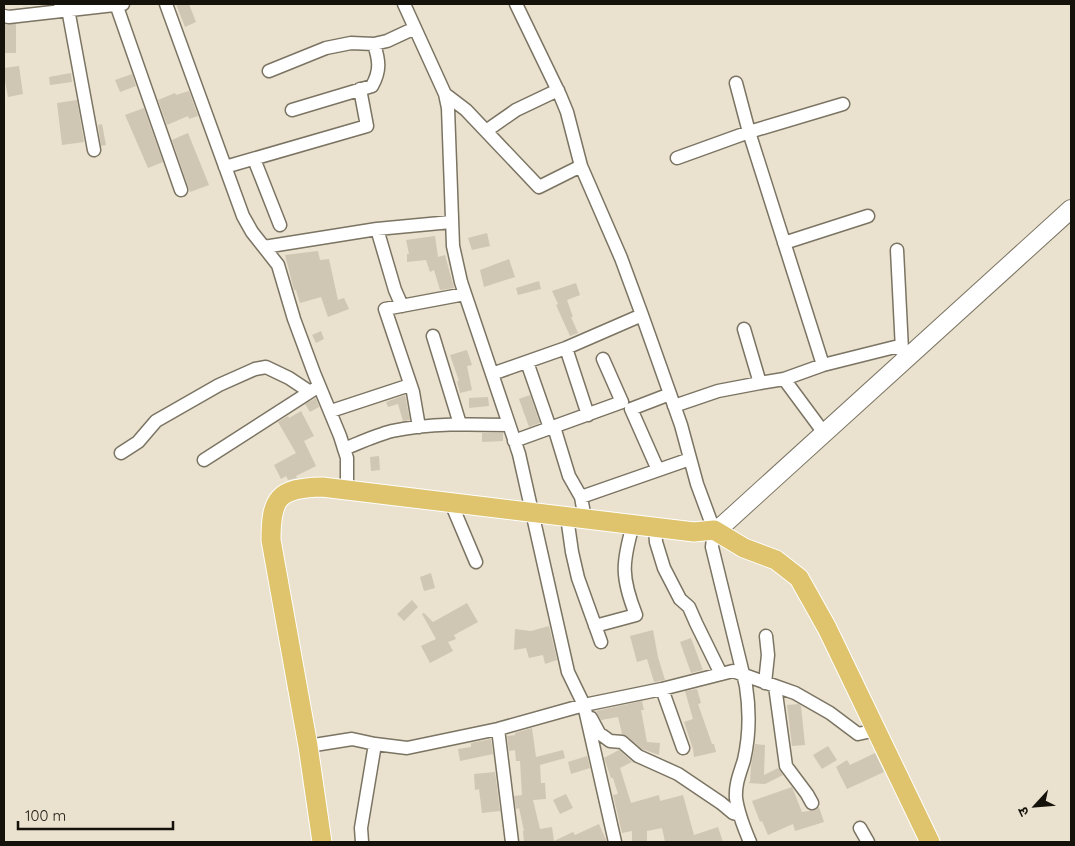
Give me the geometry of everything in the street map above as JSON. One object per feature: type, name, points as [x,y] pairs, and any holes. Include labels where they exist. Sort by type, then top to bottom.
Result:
[{"type":"main road","points":[[322,842],[308,746],[271,540],[271,519],[275,505],[280,498],[289,491],[302,488],[322,488],[655,528],[694,532],[714,530],[723,525],[824,433],[907,352],[1071,209]]},
{"type":"main road","points":[[714,530],[744,548],[776,560],[799,578],[828,628],[930,842]]},
{"type":"street","points":[[4,16],[9,17],[64,7],[118,4],[181,190]]},
{"type":"street","points":[[166,4],[243,216],[252,232],[278,266],[315,388],[331,411],[344,449],[347,490]]},
{"type":"street","points":[[404,4],[445,94],[448,108],[452,246],[465,294],[514,441],[533,513],[568,672],[599,733],[610,741],[622,742],[638,756],[678,774],[733,813],[740,815]]},
{"type":"street","points":[[516,4],[567,112],[581,166],[621,258],[642,315],[672,400],[697,484],[714,530],[712,548],[750,708],[749,732],[736,783],[736,798],[740,815],[750,842]]},
{"type":"street","points":[[64,7],[94,150]]},
{"type":"street","points":[[269,71],[326,48],[351,42],[374,44],[387,41],[414,28]]},
{"type":"street","points":[[292,110],[372,86],[378,75],[378,57],[374,44]]},
{"type":"street","points":[[736,83],[749,132],[823,365]]},
{"type":"street","points":[[226,167],[367,126],[360,89]]},
{"type":"street","points":[[486,131],[516,110],[558,90]]},
{"type":"street","points":[[445,94],[466,110],[539,187],[581,166]]},
{"type":"street","points":[[677,158],[749,132],[843,104]]},
{"type":"street","points":[[254,159],[280,224]]},
{"type":"street","points":[[784,243],[868,216]]},
{"type":"street","points":[[264,247],[377,229],[451,222]]},
{"type":"street","points":[[377,229],[395,290],[402,306]]},
{"type":"street","points":[[658,470],[631,409],[718,390],[784,379],[823,365],[895,347],[907,352],[897,250]]},
{"type":"street","points":[[418,427],[413,392],[385,309],[465,294]]},
{"type":"street","points":[[492,374],[566,348],[642,315]]},
{"type":"street","points":[[744,329],[760,383]]},
{"type":"street","points":[[433,336],[460,424]]},
{"type":"street","points":[[566,348],[588,415]]},
{"type":"street","points":[[514,441],[622,402],[603,359]]},
{"type":"street","points":[[527,362],[569,476],[580,497],[572,552],[576,570],[602,642]]},
{"type":"street","points":[[121,453],[138,442],[156,421],[218,385],[255,369],[266,367],[315,388]]},
{"type":"street","points":[[784,379],[824,433]]},
{"type":"street","points":[[331,411],[410,384]]},
{"type":"street","points":[[204,460],[315,388]]},
{"type":"street","points":[[344,449],[390,432],[418,427],[460,424],[509,425]]},
{"type":"street","points":[[580,497],[690,459]]},
{"type":"street","points":[[451,503],[476,562]]},
{"type":"street","points":[[595,626],[636,615],[624,580],[625,553],[632,525]]},
{"type":"street","points":[[655,528],[656,542],[664,568],[680,599],[690,607],[721,674]]},
{"type":"street","points":[[766,636],[770,684],[786,766],[812,803]]},
{"type":"street","points":[[308,746],[352,739],[407,748],[498,729],[584,704],[662,690],[733,671],[795,693],[830,713],[858,734],[876,730]]},
{"type":"street","points":[[662,690],[683,748]]},
{"type":"street","points":[[584,704],[615,842]]},
{"type":"street","points":[[498,729],[512,842]]},
{"type":"street","points":[[362,842],[361,828],[375,744]]},
{"type":"street","points":[[860,828],[868,842]]},
{"type":"building","points":[[176,4],[189,4],[196,22],[185,27]]},
{"type":"building","points":[[4,24],[16,24],[16,53],[4,53]]},
{"type":"building","points":[[19,66],[23,94],[8,97],[4,82],[4,68]]},
{"type":"building","points":[[71,73],[72,82],[50,85],[49,77]]},
{"type":"building","points":[[132,74],[136,86],[120,92],[115,80]]},
{"type":"building","points":[[189,91],[198,116],[189,119],[188,116],[167,125],[158,100],[175,93],[176,95]]},
{"type":"building","points":[[77,100],[84,142],[62,145],[57,103]]},
{"type":"building","points":[[144,108],[163,162],[148,168],[125,115]]},
{"type":"building","points":[[102,124],[106,145],[101,146],[98,125]]},
{"type":"building","points":[[188,133],[209,185],[190,192],[172,140]]},
{"type":"building","points":[[487,233],[490,246],[472,250],[468,238]]},
{"type":"building","points":[[435,236],[438,257],[445,255],[454,288],[440,290],[434,270],[430,272],[426,260],[407,262],[407,254],[409,254],[406,240]]},
{"type":"building","points":[[318,251],[320,260],[329,259],[338,300],[344,298],[349,309],[328,317],[321,297],[300,303],[296,290],[294,290],[285,255]]},
{"type":"building","points":[[509,259],[515,277],[484,287],[480,270]]},
{"type":"building","points":[[539,281],[541,289],[518,295],[516,288]]},
{"type":"building","points":[[576,283],[580,295],[567,300],[573,317],[571,317],[578,333],[570,336],[552,291]]},
{"type":"building","points":[[321,331],[324,339],[316,343],[312,335]]},
{"type":"building","points":[[467,350],[472,365],[467,366],[472,390],[460,393],[457,381],[459,381],[450,355]]},
{"type":"building","points":[[405,395],[410,420],[403,421],[398,404],[388,407],[386,402]]},
{"type":"building","points":[[530,395],[540,423],[529,427],[519,399]]},
{"type":"building","points":[[488,397],[489,406],[469,408],[469,398]]},
{"type":"building","points":[[316,398],[319,407],[310,412],[305,404]]},
{"type":"building","points":[[301,411],[314,436],[304,441],[316,466],[296,476],[297,478],[288,480],[286,476],[281,479],[274,465],[296,453],[278,422]]},
{"type":"building","points":[[482,433],[503,433],[503,441],[482,442]]},
{"type":"building","points":[[379,456],[380,470],[371,471],[370,457]]},
{"type":"building","points":[[431,573],[435,588],[424,591],[420,577]]},
{"type":"building","points":[[412,600],[418,607],[404,621],[397,614]]},
{"type":"building","points":[[467,603],[478,622],[454,635],[456,639],[448,642],[453,651],[430,663],[421,646],[436,639],[422,614],[424,613],[433,622]]},
{"type":"building","points":[[549,626],[557,660],[545,664],[543,655],[529,658],[526,648],[514,650],[515,629],[531,631]]},
{"type":"building","points":[[653,630],[665,680],[654,682],[647,659],[637,662],[630,636]]},
{"type":"building","points":[[691,638],[703,670],[691,673],[680,642]]},
{"type":"building","points":[[697,689],[701,703],[698,704],[716,752],[694,757],[684,722],[693,719],[685,691]]},
{"type":"building","points":[[642,701],[644,710],[641,710],[647,742],[660,743],[659,755],[642,749],[622,734],[618,717],[601,720],[596,711]]},
{"type":"building","points":[[799,704],[801,706],[805,745],[792,746],[787,705]]},
{"type":"building","points":[[532,728],[536,757],[563,750],[565,758],[540,765],[541,783],[545,783],[546,799],[533,800],[540,829],[552,827],[554,841],[573,832],[575,835],[599,824],[607,842],[524,842],[524,831],[519,808],[516,809],[514,796],[522,795],[520,761],[516,761],[515,750],[509,751],[507,736]]},
{"type":"building","points":[[491,739],[493,754],[460,761],[458,749],[471,747],[471,743]]},
{"type":"building","points":[[755,744],[765,745],[764,775],[778,768],[783,775],[765,784],[748,783],[750,782]]},
{"type":"building","points":[[828,746],[837,760],[822,769],[813,755]]},
{"type":"building","points":[[619,750],[632,762],[620,768],[631,803],[659,795],[660,801],[683,795],[694,835],[718,827],[723,842],[665,842],[662,828],[647,831],[647,842],[632,842],[632,831],[622,833],[613,795],[618,794],[604,758]]},
{"type":"building","points":[[875,753],[884,772],[847,789],[836,767],[847,760],[850,765]]},
{"type":"building","points":[[587,756],[590,768],[571,774],[568,762]]},
{"type":"building","points":[[495,772],[500,811],[482,813],[479,789],[475,790],[474,774]]},
{"type":"building","points":[[792,787],[802,812],[815,810],[819,807],[824,822],[795,831],[793,824],[768,835],[762,821],[760,822],[752,801]]},
{"type":"building","points":[[566,794],[573,808],[560,814],[553,800]]}]
